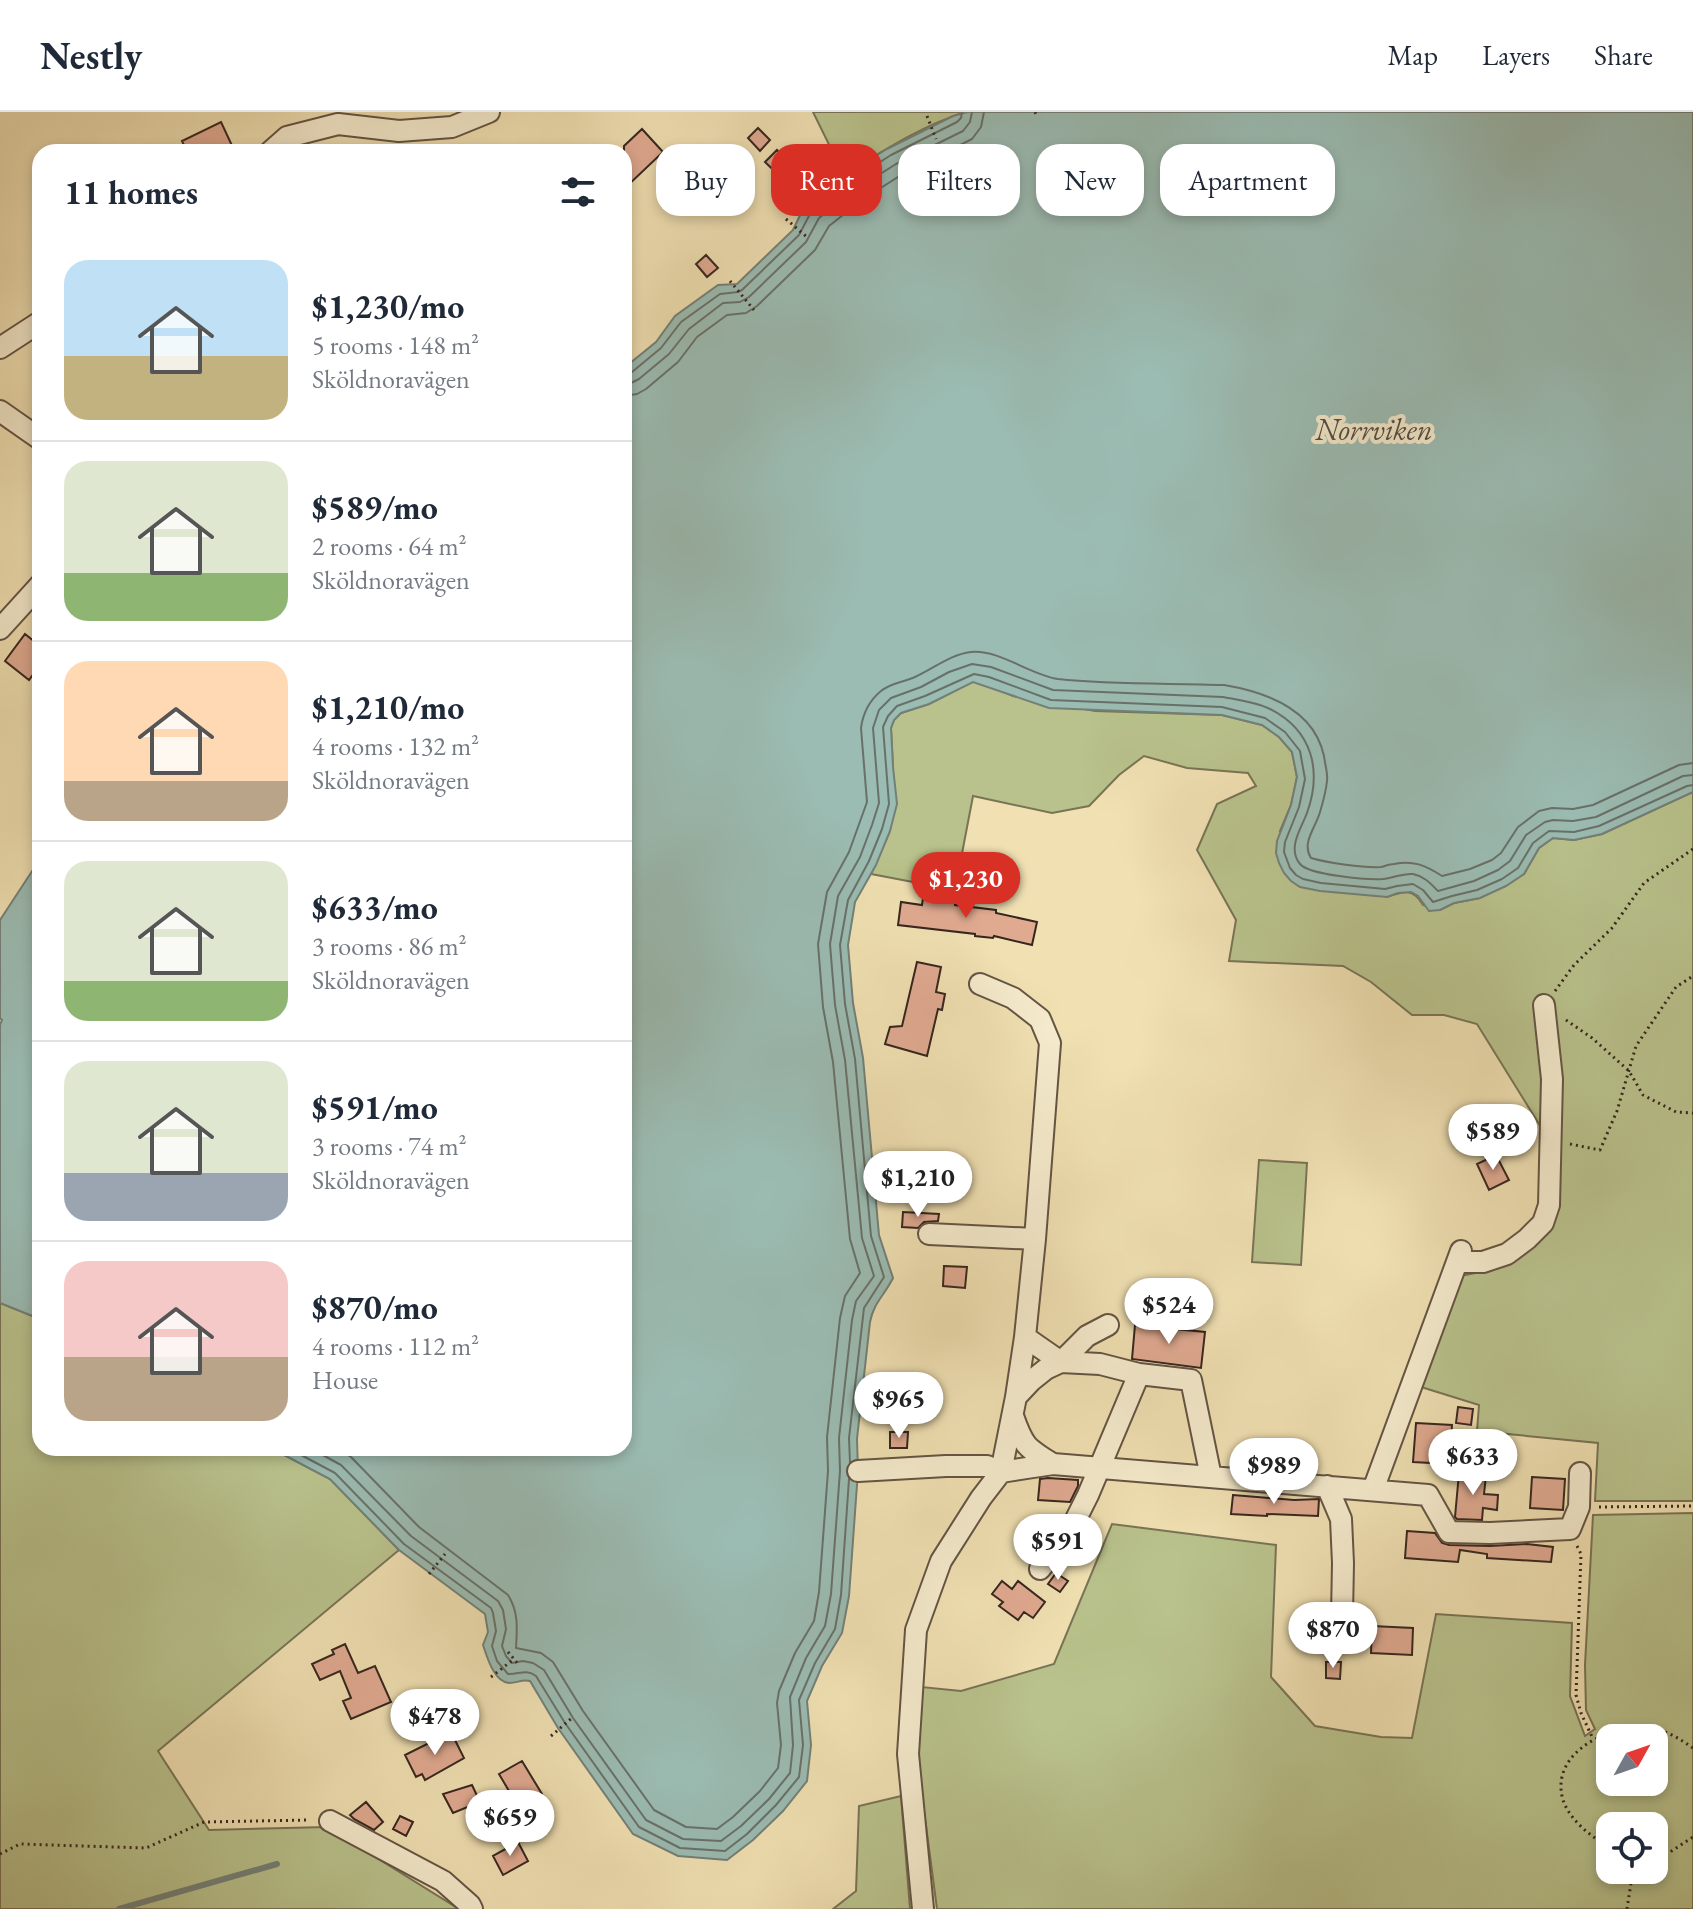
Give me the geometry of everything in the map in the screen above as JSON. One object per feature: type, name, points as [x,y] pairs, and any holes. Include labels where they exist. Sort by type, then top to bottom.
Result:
[{"type":"street","points":[[279,144],[287,137],[338,124],[399,131],[452,127],[489,112]]},
{"type":"street","points":[[0,348],[32,327]]},
{"type":"street","points":[[0,411],[32,433]]},
{"type":"street","points":[[0,629],[32,594]]},
{"type":"street","points":[[923,1909],[908,1754],[916,1630],[941,1561],[1001,1472],[1025,1337],[1050,1043],[1040,1019],[1013,998],[980,984]]},
{"type":"street","points":[[1373,1490],[1459,1256],[1483,1262],[1507,1254],[1543,1223],[1549,1205],[1552,1079],[1544,1005]]},
{"type":"street","points":[[929,1234],[1035,1239]]},
{"type":"street","points":[[1053,1464],[1022,1441],[1014,1407],[1031,1381],[1061,1362],[1087,1336],[1108,1325]]},
{"type":"street","points":[[1025,1337],[1061,1362],[1100,1364],[1139,1374],[1191,1380],[1211,1477]]},
{"type":"street","points":[[1040,1569],[1070,1531],[1139,1374]]},
{"type":"street","points":[[858,1471],[987,1466],[1001,1472],[1053,1464],[1428,1495],[1449,1532],[1490,1533],[1570,1529],[1579,1507],[1580,1473]]},
{"type":"street","points":[[1327,1486],[1341,1519],[1342,1615]]},
{"type":"street","points":[[330,1821],[443,1881],[472,1909]]},
{"type":"path","points":[[927,116],[936,139]]},
{"type":"path","points":[[786,219],[808,238]]},
{"type":"path","points":[[730,281],[754,310]]},
{"type":"path","points":[[1693,849],[1644,883],[1612,928],[1574,965],[1544,1005],[1592,1038],[1629,1071],[1643,1095],[1676,1112],[1693,1113]]},
{"type":"path","points":[[1550,1141],[1600,1150],[1617,1111],[1636,1046],[1676,987],[1693,976]]},
{"type":"path","points":[[1579,1507],[1693,1506]]},
{"type":"path","points":[[1570,1529],[1581,1554],[1576,1695],[1593,1739]]},
{"type":"path","points":[[429,1574],[445,1554]]},
{"type":"path","points":[[508,1652],[519,1665]]},
{"type":"path","points":[[491,1677],[514,1659]]},
{"type":"path","points":[[551,1736],[573,1717]]},
{"type":"path","points":[[1596,1839],[1573,1817],[1564,1803],[1561,1785],[1564,1771],[1576,1753],[1593,1739],[1625,1729],[1649,1728],[1678,1737],[1693,1748]]},
{"type":"path","points":[[0,1854],[20,1844],[146,1848],[204,1822],[330,1821]]},
{"type":"path","points":[[1668,1853],[1693,1837]]},
{"type":"path","points":[[1627,1909],[1631,1884]]},
{"type":"green space","points":[[813,112],[967,112],[920,131],[882,152],[882,144],[829,144]]},
{"type":"green space","points":[[973,681],[1013,696],[1095,711],[1222,715],[1262,725],[1279,737],[1292,752],[1297,777],[1291,805],[1280,831],[1387,897],[1408,892],[1423,905],[1440,910],[1454,903],[1480,898],[1524,874],[1539,848],[1553,838],[1574,840],[1602,834],[1693,792],[1693,1501],[1595,1501],[1598,1443],[1477,1431],[1479,1405],[1418,1386],[1456,1277],[1480,1272],[1531,1245],[1555,1150],[1477,1024],[1444,1015],[1412,1015],[1371,982],[1343,966],[1229,961],[1236,920],[1197,850],[1217,804],[1256,786],[1248,773],[1187,768],[1144,756],[1119,775],[1089,806],[1052,813],[973,796],[955,890],[871,874],[890,831],[891,728],[894,720],[901,713],[929,704]]},
{"type":"green space","points":[[1259,1160],[1307,1163],[1301,1265],[1252,1262]]},
{"type":"green space","points":[[0,1303],[32,1316],[32,1456],[286,1456],[330,1479],[399,1550],[158,1751],[209,1830],[327,1827],[459,1909],[0,1909]]},
{"type":"green space","points":[[1693,1513],[1693,1909],[937,1909],[917,1757],[922,1687],[961,1691],[1054,1664],[1112,1524],[1276,1545],[1271,1677],[1315,1726],[1381,1737],[1412,1738],[1436,1614],[1572,1623],[1570,1696],[1585,1736],[1595,1729],[1586,1710],[1585,1665],[1593,1515]]},
{"type":"green space","points":[[901,1796],[910,1909],[833,1909],[856,1891],[859,1806]]},
{"type":"water","name":"Norrviken","points":[[967,112],[1693,112],[1693,792],[1602,834],[1574,840],[1553,838],[1539,848],[1524,874],[1506,886],[1480,898],[1429,911],[1411,892],[1387,897],[1320,891],[1300,887],[1291,881],[1276,853],[1297,777],[1292,752],[1279,737],[1262,725],[1222,715],[1049,708],[973,682],[929,704],[901,713],[894,720],[891,728],[897,804],[876,865],[855,902],[848,945],[853,1003],[863,1058],[879,1235],[893,1278],[870,1322],[857,1439],[858,1471],[849,1596],[842,1633],[822,1666],[807,1701],[811,1745],[807,1781],[783,1811],[727,1860],[678,1856],[633,1834],[558,1728],[530,1681],[504,1682],[495,1674],[483,1645],[488,1632],[485,1614],[399,1550],[330,1479],[286,1456],[632,1456],[632,362],[656,342],[675,316],[718,285],[737,284],[793,230],[800,216],[882,216],[882,152],[887,149]]},
{"type":"water","points":[[32,871],[32,1316],[0,1303],[0,920]]},
{"type":"building","points":[[221,122],[231,144],[183,144],[182,141]]},
{"type":"building","points":[[758,128],[770,140],[760,151],[748,138]]},
{"type":"building","points":[[642,129],[656,144],[656,159],[632,181],[632,144],[626,144]]},
{"type":"building","points":[[706,255],[718,268],[707,277],[696,264]]},
{"type":"building","points":[[25,634],[32,640],[32,676],[29,680],[5,661]]},
{"type":"building","points":[[923,898],[955,901],[955,905],[996,910],[996,913],[1037,922],[1032,945],[994,936],[898,925],[901,902],[922,905]]},
{"type":"building","points":[[917,962],[941,967],[936,992],[945,994],[942,1010],[938,1009],[927,1056],[885,1044],[890,1027],[902,1026]]},
{"type":"building","points":[[1496,1155],[1509,1180],[1489,1190],[1477,1164]]},
{"type":"building","points":[[903,1212],[939,1214],[938,1221],[924,1222],[918,1228],[902,1227]]},
{"type":"building","points":[[944,1266],[967,1267],[965,1288],[943,1286]]},
{"type":"building","points":[[1135,1325],[1205,1332],[1201,1368],[1132,1359]]},
{"type":"building","points":[[1458,1407],[1473,1409],[1471,1425],[1456,1423]]},
{"type":"building","points":[[1416,1423],[1452,1425],[1449,1464],[1413,1462]]},
{"type":"building","points":[[890,1432],[908,1432],[907,1448],[890,1448]]},
{"type":"building","points":[[1459,1473],[1486,1475],[1484,1494],[1498,1495],[1497,1510],[1483,1508],[1482,1520],[1457,1519]]},
{"type":"building","points":[[1532,1477],[1565,1479],[1563,1510],[1530,1508]]},
{"type":"building","points":[[1040,1479],[1078,1480],[1070,1502],[1038,1500]]},
{"type":"building","points":[[1233,1495],[1319,1499],[1318,1516],[1231,1514]]},
{"type":"building","points":[[1407,1531],[1435,1533],[1442,1543],[1449,1545],[1527,1544],[1553,1547],[1551,1562],[1487,1558],[1487,1554],[1460,1550],[1458,1562],[1405,1558]]},
{"type":"building","points":[[1056,1573],[1068,1581],[1060,1592],[1048,1584]]},
{"type":"building","points":[[1002,1581],[1012,1589],[1018,1581],[1045,1602],[1033,1618],[1024,1612],[1018,1620],[999,1606],[1003,1602],[992,1594]]},
{"type":"building","points":[[1372,1626],[1413,1628],[1412,1655],[1371,1653]]},
{"type":"building","points":[[345,1644],[358,1673],[375,1666],[391,1702],[351,1719],[343,1701],[351,1698],[340,1671],[320,1680],[312,1664],[334,1654],[332,1650]]},
{"type":"building","points":[[1326,1662],[1341,1662],[1340,1679],[1326,1678]]},
{"type":"building","points":[[451,1732],[464,1758],[425,1780],[422,1774],[416,1777],[405,1755]]},
{"type":"building","points":[[522,1761],[542,1794],[519,1808],[499,1774]]},
{"type":"building","points":[[472,1785],[480,1802],[453,1813],[443,1794]]},
{"type":"building","points":[[366,1802],[383,1822],[374,1830],[350,1815]]},
{"type":"building","points":[[400,1816],[413,1822],[406,1836],[393,1829]]},
{"type":"building","points":[[518,1842],[528,1861],[503,1875],[493,1856]]},
{"type":"waterway","points":[[119,1909],[277,1864]]}]
